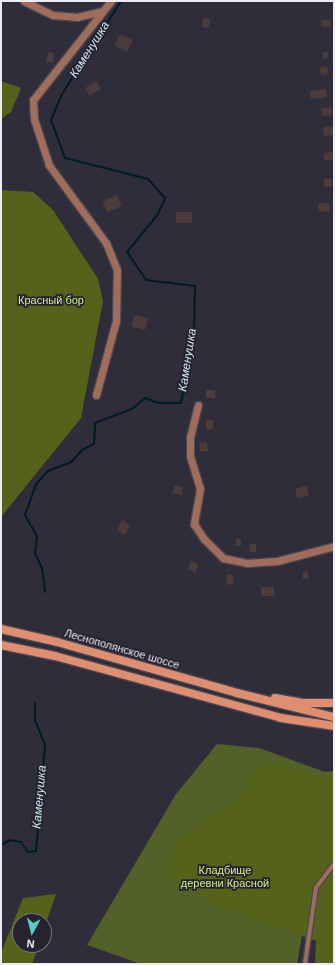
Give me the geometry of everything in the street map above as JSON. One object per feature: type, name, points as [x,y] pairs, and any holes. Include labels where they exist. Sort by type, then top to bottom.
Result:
[{"type":"main road","name":"Леснополянское шоссе","points":[[1,629],[57,642],[237,693]]},
{"type":"main road","points":[[1,645],[55,656],[281,718],[332,726]]},
{"type":"main road","points":[[237,693],[302,703],[334,702]]},
{"type":"main road","points":[[237,693],[334,717]]},
{"type":"street","points":[[24,1],[53,15],[76,17],[102,12]]},
{"type":"street","points":[[96,395],[116,321],[117,270],[106,243],[49,165],[34,120],[33,100],[111,1]]},
{"type":"street","points":[[198,405],[190,436],[190,456],[200,490],[194,524],[204,539],[223,558],[247,564],[277,561],[334,546]]},
{"type":"lane","points":[[305,964],[310,916],[316,888],[334,864]]},
{"type":"green space","points":[[1,81],[21,88],[11,112],[1,119]]},
{"type":"green space","name":"Красный бор","points":[[1,190],[33,192],[53,210],[98,279],[103,301],[81,418],[1,517]]},
{"type":"green space","name":"Кладбище деревни Красной","points":[[217,744],[259,748],[325,772],[334,771],[334,848],[310,889],[297,964],[141,964],[87,945],[176,794]]},
{"type":"green space","points":[[263,762],[334,779],[334,964],[315,964],[316,941],[220,907],[168,876],[175,840],[238,799]]},
{"type":"green space","points":[[56,894],[49,913],[17,913],[23,898]]},
{"type":"green space","points":[[12,926],[12,953],[36,953],[32,964],[1,964],[1,953]]},
{"type":"building","points":[[203,18],[210,19],[209,28],[202,27]]},
{"type":"building","points":[[322,20],[331,20],[330,27],[321,26]]},
{"type":"building","points":[[120,34],[133,40],[127,52],[115,46]]},
{"type":"building","points":[[48,52],[54,53],[53,63],[46,62]]},
{"type":"building","points":[[323,52],[328,52],[329,58],[323,59]]},
{"type":"building","points":[[327,66],[329,74],[321,76],[319,68]]},
{"type":"building","points":[[96,81],[101,89],[90,96],[85,88]]},
{"type":"building","points":[[326,89],[327,97],[311,99],[310,91]]},
{"type":"building","points":[[331,107],[332,115],[322,116],[321,108]]},
{"type":"building","points":[[323,127],[333,127],[333,135],[324,136]]},
{"type":"building","points":[[333,152],[334,160],[324,160],[324,153]]},
{"type":"building","points":[[324,179],[332,179],[332,187],[324,187]]},
{"type":"building","points":[[117,195],[122,206],[107,212],[102,202]]},
{"type":"building","points":[[318,203],[329,203],[330,211],[319,212]]},
{"type":"building","points":[[176,212],[192,212],[192,223],[176,223]]},
{"type":"building","points":[[134,315],[148,318],[145,330],[132,327]]},
{"type":"building","points":[[206,390],[215,390],[215,398],[206,398]]},
{"type":"building","points":[[206,420],[213,420],[213,429],[206,429]]},
{"type":"building","points":[[207,442],[208,451],[200,452],[199,443]]},
{"type":"building","points":[[174,485],[183,487],[182,495],[173,493]]},
{"type":"building","points":[[307,486],[309,496],[297,498],[295,488]]},
{"type":"building","points":[[122,520],[130,525],[125,535],[117,530]]},
{"type":"building","points":[[236,539],[241,539],[241,546],[235,546]]},
{"type":"building","points":[[250,544],[256,544],[256,552],[249,552]]},
{"type":"building","points":[[191,561],[199,565],[195,573],[188,569]]},
{"type":"building","points":[[308,571],[309,579],[303,579],[303,572]]},
{"type":"building","points":[[227,574],[234,575],[233,585],[226,584]]},
{"type":"building","points":[[261,587],[274,587],[274,596],[261,596]]},
{"type":"waterway","name":"Каменушка","points":[[45,592],[42,568],[35,553],[37,536],[25,515],[36,484],[48,471],[71,462],[82,450],[94,444],[95,423],[132,409],[145,398],[158,403],[181,403],[194,335],[195,286],[146,280],[127,252],[158,214],[165,198],[148,179],[65,158],[51,120],[62,94],[121,1]]},
{"type":"waterway","name":"Каменушка","points":[[1,845],[10,840],[21,842],[28,852],[36,851],[45,745],[35,720],[35,703]]}]
